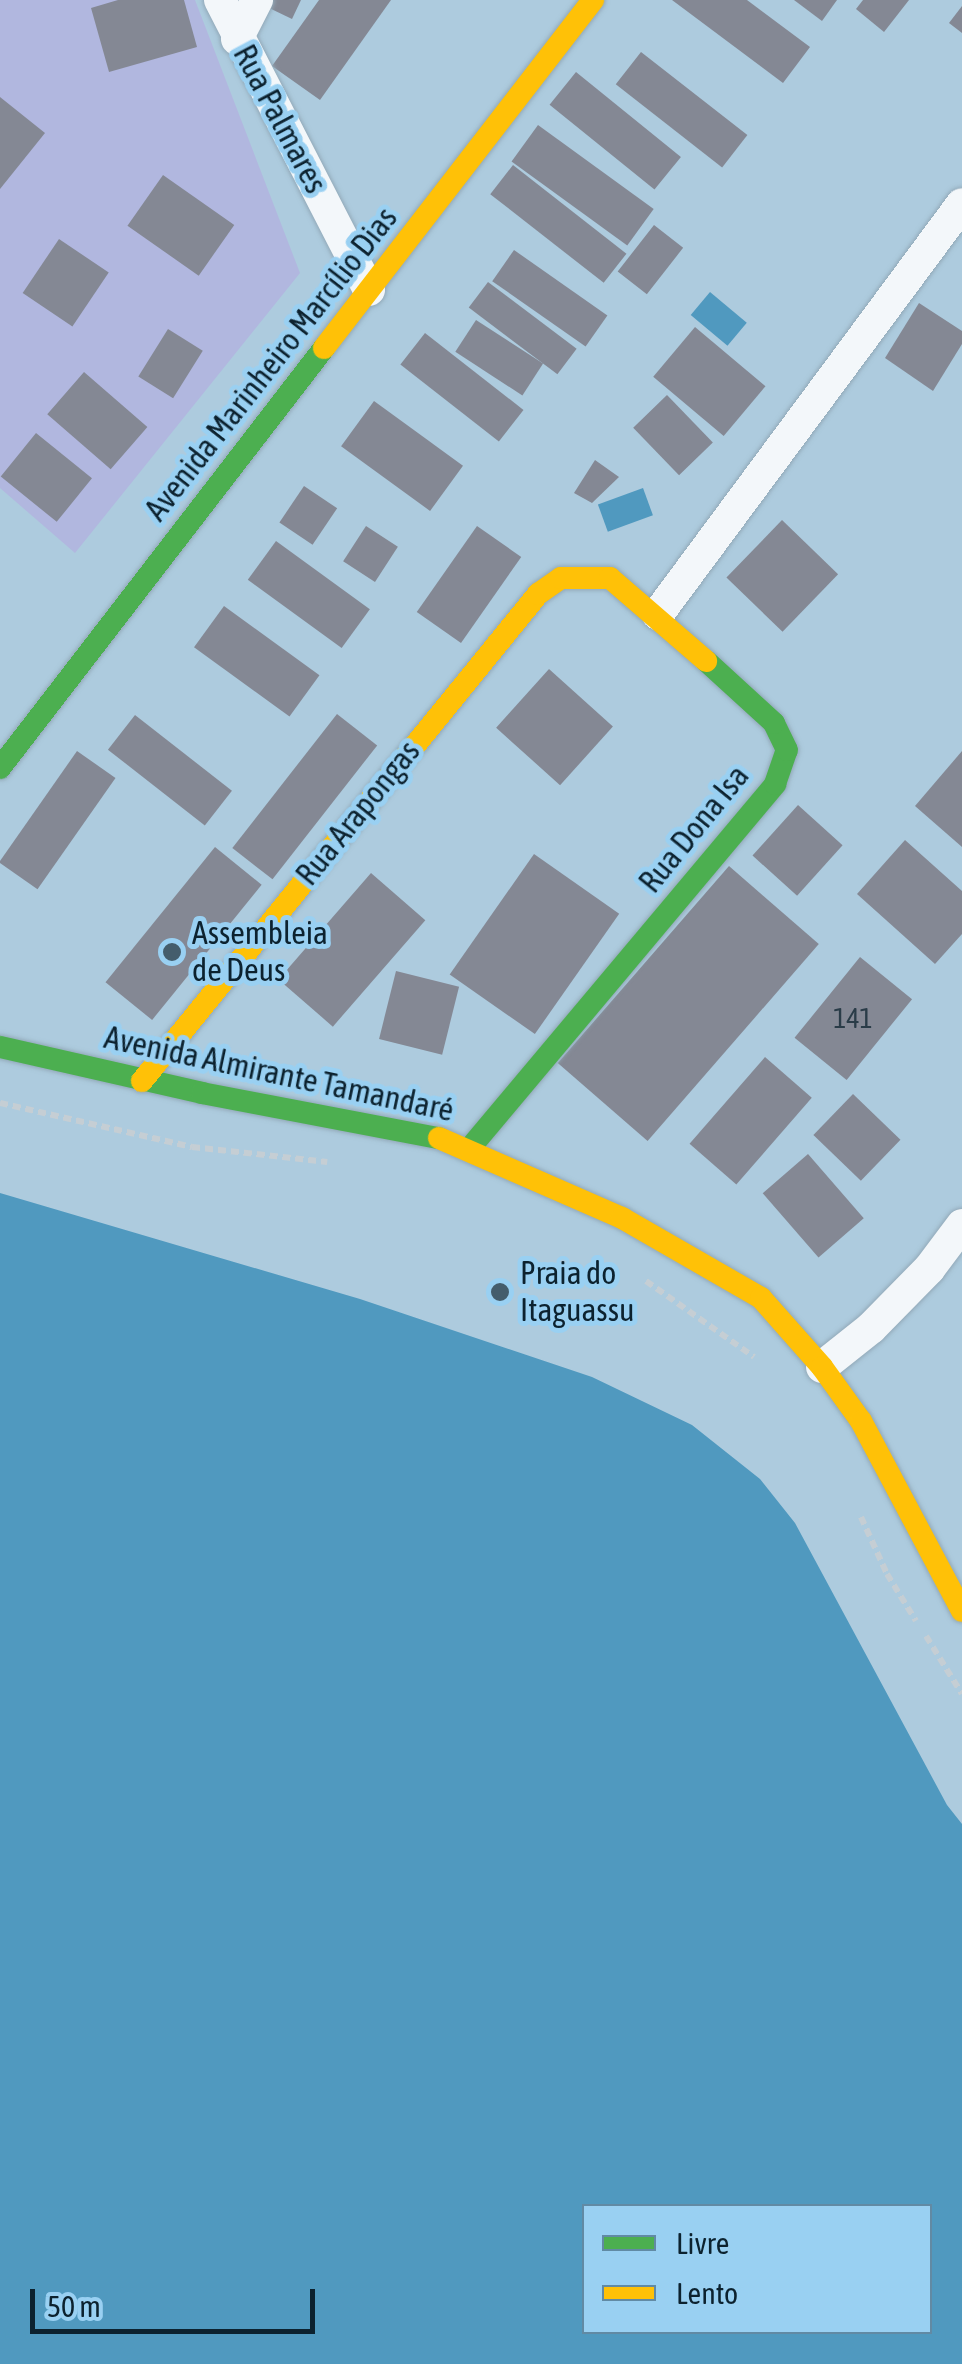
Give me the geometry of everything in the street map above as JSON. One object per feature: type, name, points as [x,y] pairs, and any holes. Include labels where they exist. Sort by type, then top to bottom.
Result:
[{"type":"street","name":"Rua Palmares","points":[[220,0],[369,290]]},
{"type":"street","points":[[237,39],[258,0]]},
{"type":"street","name":"Avenida Marinheiro Marcílio Dias","points":[[0,768],[593,0]]},
{"type":"street","points":[[658,614],[962,204]]},
{"type":"street","name":"Rua Dona Isa","points":[[470,1148],[775,784],[788,750],[774,723],[658,614],[610,578],[561,578],[538,594]]},
{"type":"street","name":"Rua Arapongas","points":[[142,1081],[538,594]]},
{"type":"street","name":"Avenida Almirante Tamandaré","points":[[0,1022],[34,1054]]},
{"type":"street","name":"Avenida Almirante Tamandaré","points":[[0,1047],[142,1081],[402,1128],[470,1148],[622,1218],[722,1272],[761,1298],[822,1366],[860,1421],[962,1611]]},
{"type":"street","points":[[822,1366],[872,1328],[929,1269],[962,1225]]},
{"type":"path","points":[[0,1102],[192,1147],[331,1162]]},
{"type":"path","points":[[640,1277],[765,1364]]},
{"type":"path","points":[[855,1504],[887,1574],[962,1694]]},
{"type":"shaded area","points":[[0,0],[195,0],[300,273],[75,553],[0,488]]},
{"type":"shaded area","points":[[710,292],[747,323],[727,346],[691,315]]},
{"type":"shaded area","points":[[643,488],[653,515],[608,532],[598,504]]},
{"type":"shaded area","points":[[0,1193],[360,1299],[592,1377],[692,1425],[760,1479],[795,1523],[947,1805],[962,1824],[962,2364],[0,2364]]},
{"type":"building","points":[[118,0],[184,0],[197,47],[109,72],[91,8]]},
{"type":"building","points":[[267,0],[301,0],[292,19],[265,6]]},
{"type":"building","points":[[319,0],[391,0],[320,100],[272,66]]},
{"type":"building","points":[[672,0],[747,0],[810,47],[783,83]]},
{"type":"building","points":[[794,0],[837,0],[822,21]]},
{"type":"building","points":[[863,0],[909,0],[884,32],[856,9]]},
{"type":"building","points":[[962,6],[962,33],[949,23]]},
{"type":"building","points":[[641,52],[747,135],[722,167],[616,84]]},
{"type":"building","points":[[576,72],[681,157],[654,190],[550,105]]},
{"type":"building","points":[[0,97],[45,133],[0,189]]},
{"type":"building","points":[[538,125],[654,209],[627,245],[512,161]]},
{"type":"building","points":[[513,165],[626,254],[604,283],[490,194]]},
{"type":"building","points":[[163,175],[234,225],[199,276],[127,226]]},
{"type":"building","points":[[654,225],[683,248],[647,294],[618,271]]},
{"type":"building","points":[[59,239],[109,273],[72,326],[23,293]]},
{"type":"building","points":[[514,250],[607,315],[586,347],[492,281]]},
{"type":"building","points":[[488,282],[577,349],[557,374],[469,308]]},
{"type":"building","points":[[919,303],[962,331],[962,344],[933,391],[885,358]]},
{"type":"building","points":[[476,320],[543,364],[522,395],[455,352]]},
{"type":"building","points":[[695,327],[765,386],[724,436],[653,377]]},
{"type":"building","points":[[168,329],[203,351],[173,398],[138,376]]},
{"type":"building","points":[[425,333],[524,410],[499,441],[400,365]]},
{"type":"building","points":[[84,372],[147,427],[111,469],[47,414]]},
{"type":"building","points":[[667,395],[713,442],[679,475],[633,428]]},
{"type":"building","points":[[374,401],[463,466],[430,511],[341,446]]},
{"type":"building","points":[[36,433],[92,478],[57,522],[1,477]]},
{"type":"building","points":[[595,460],[619,477],[592,503],[574,493]]},
{"type":"building","points":[[304,486],[337,508],[313,545],[279,522]]},
{"type":"building","points":[[782,520],[838,574],[783,632],[726,578]]},
{"type":"building","points":[[366,526],[398,547],[375,582],[343,561]]},
{"type":"building","points":[[477,526],[521,557],[461,643],[417,612]]},
{"type":"building","points":[[276,541],[370,609],[342,648],[248,580]]},
{"type":"building","points":[[224,606],[319,675],[289,717],[194,647]]},
{"type":"building","points":[[549,669],[613,727],[560,785],[496,728]]},
{"type":"building","points":[[337,714],[377,745],[273,879],[232,848]]},
{"type":"building","points":[[135,715],[232,791],[205,825],[108,750]]},
{"type":"building","points":[[77,751],[116,778],[37,889],[0,861]]},
{"type":"building","points":[[962,751],[962,847],[915,806]]},
{"type":"building","points":[[798,805],[843,845],[797,896],[752,856]]},
{"type":"building","points":[[905,840],[962,891],[962,934],[935,964],[857,894]]},
{"type":"building","points":[[215,847],[262,885],[152,1020],[105,982]]},
{"type":"building","points":[[534,854],[619,914],[535,1034],[450,974]]},
{"type":"building","points":[[729,866],[819,944],[648,1141],[558,1063]]},
{"type":"building","points":[[371,873],[425,920],[333,1027],[278,979]]},
{"type":"building","points":[[860,957],[912,999],[847,1080],[795,1038]]},
{"type":"building","points":[[396,971],[459,987],[442,1055],[379,1039]]},
{"type":"building","points":[[765,1057],[812,1098],[736,1184],[690,1144]]},
{"type":"building","points":[[853,1094],[900,1140],[861,1181],[813,1135]]},
{"type":"building","points":[[808,1154],[864,1218],[818,1258],[763,1193]]},
{"type":"traffic: fast","points":[[0,768],[324,348]]},
{"type":"traffic: fast","points":[[470,1148],[775,784],[787,750],[774,723],[706,661]]},
{"type":"traffic: fast","points":[[0,1047],[202,1093],[439,1138]]},
{"type":"traffic: slow","points":[[324,348],[593,0]]},
{"type":"traffic: slow","points":[[142,1081],[538,594],[561,578],[610,578],[706,661]]},
{"type":"traffic: slow","points":[[439,1138],[622,1218],[761,1298],[822,1367],[861,1421],[962,1611]]},
{"type":"place","name":"Assembleia de Deus","points":[[172,952]]},
{"type":"place","name":"Praia do Itaguassu","points":[[500,1292]]}]
